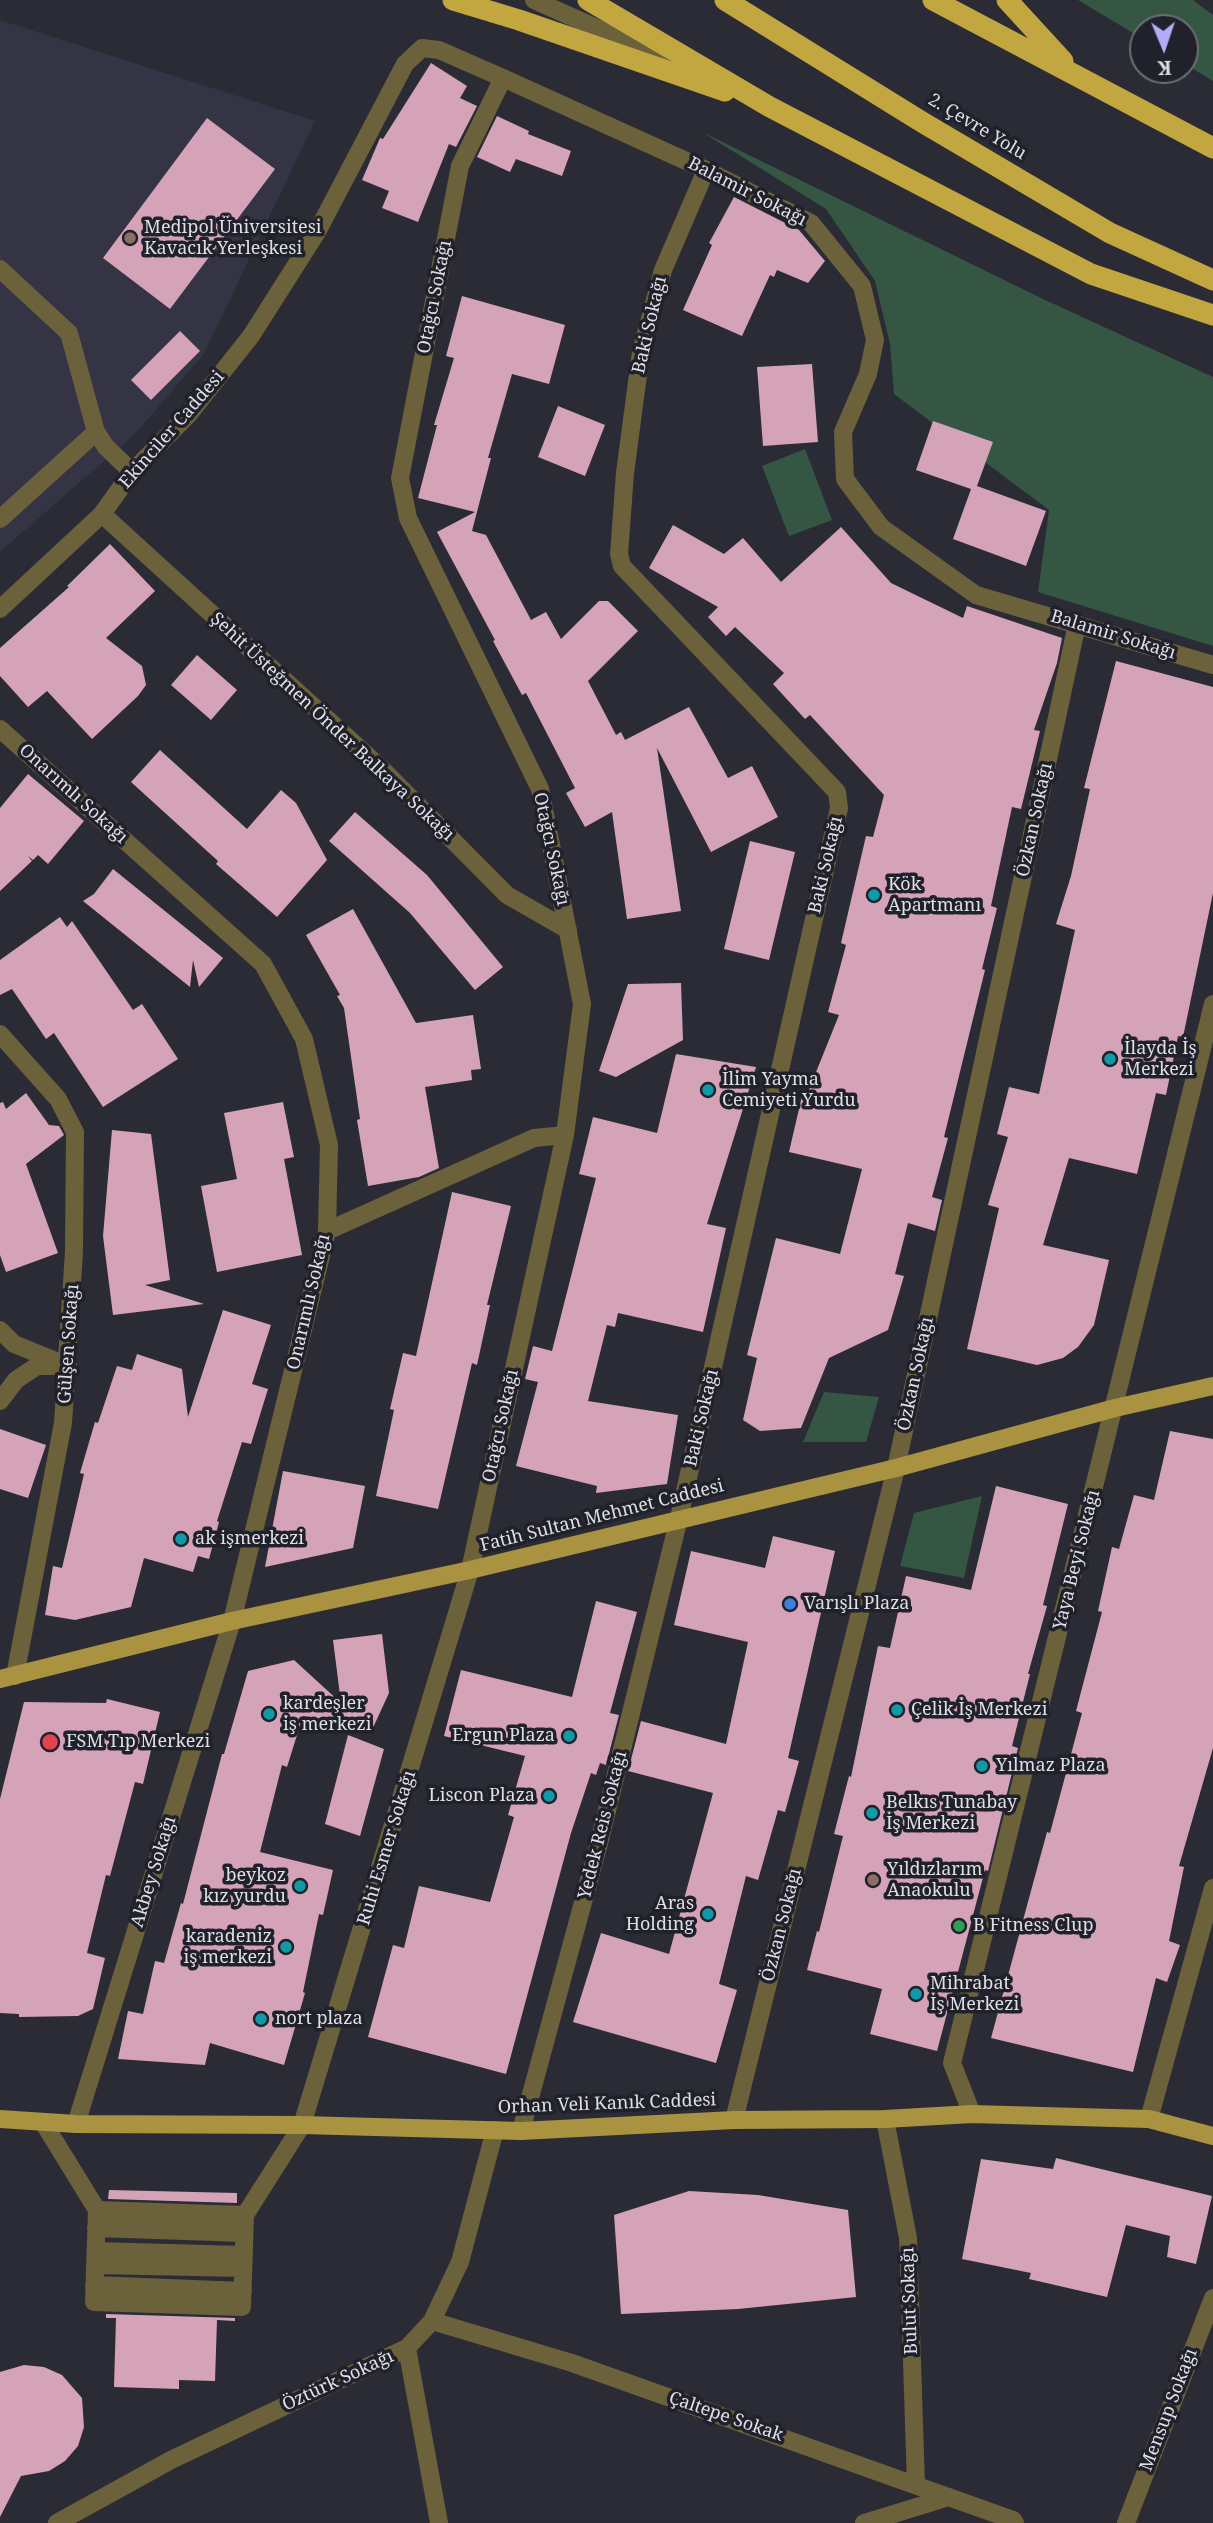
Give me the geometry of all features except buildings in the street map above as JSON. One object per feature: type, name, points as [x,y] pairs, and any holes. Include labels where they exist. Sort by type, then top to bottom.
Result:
[{"type":"highway","points":[[453,0],[519,20],[770,107]]},
{"type":"highway","points":[[588,0],[770,107],[1091,275],[1213,315]]},
{"type":"highway","name":"2. Çevre Yolu","points":[[725,0],[1110,233],[1213,280]]},
{"type":"highway","points":[[933,0],[1213,148]]},
{"type":"highway","points":[[1006,0],[1074,73]]},
{"type":"main road","name":"Fatih Sultan Mehmet Caddesi","points":[[7,1677],[232,1621],[470,1570],[895,1468],[1115,1408],[1213,1386]]},
{"type":"main road","name":"Orhan Veli Kanık Caddesi","points":[[0,2119],[76,2124],[302,2125],[521,2131],[734,2120],[885,2119],[972,2114],[1149,2119],[1213,2136]]},
{"type":"street","points":[[534,0],[770,107]]},
{"type":"street","name":"Balamir Sokağı","points":[[422,48],[439,50],[503,78],[706,170],[811,223],[862,286],[875,340],[868,374],[842,432],[845,479],[881,527],[976,594],[1213,665]]},
{"type":"street","name":"Ekinciler Caddesi","points":[[0,609],[103,514],[132,472],[189,414],[251,336],[317,232],[405,64],[422,48]]},
{"type":"street","name":"Otağcı Sokağı","points":[[470,1570],[565,1135],[582,1004],[540,789],[408,518],[400,478],[460,166],[503,78]]},
{"type":"street","name":"Baki Sokağı","points":[[679,1518],[839,808],[837,792],[622,566],[619,554],[625,473],[641,352],[663,270],[706,170]]},
{"type":"street","points":[[0,269],[69,333],[96,432],[106,447],[132,472]]},
{"type":"street","points":[[0,519],[96,432]]},
{"type":"street","name":"Şehit Üsteğmen Önder Balkaya Sokağı","points":[[103,514],[383,770],[507,895],[568,930]]},
{"type":"street","name":"Özkan Sokağı","points":[[734,2120],[895,1468],[1077,624]]},
{"type":"street","name":"Onarımlı Sokağı","points":[[0,729],[263,964],[304,1039],[329,1145],[327,1231],[232,1621]]},
{"type":"street","name":"Yaya Beyi Sokağı","points":[[972,2114],[952,2063],[1213,1004]]},
{"type":"street","name":"Gülşen Sokağı","points":[[0,1034],[58,1099],[75,1132],[74,1251],[64,1423],[7,1677]]},
{"type":"street","points":[[327,1231],[534,1139],[565,1135]]},
{"type":"street","points":[[0,1330],[14,1344],[68,1366]]},
{"type":"street","points":[[0,1401],[16,1380],[37,1366],[68,1366]]},
{"type":"street","name":"Yedek Reis Sokağı","points":[[521,2131],[598,1847],[679,1518]]},
{"type":"street","name":"Ruhi Esmer Sokağı","points":[[245,2224],[302,2125],[470,1570]]},
{"type":"street","name":"Akbey Sokağı","points":[[76,2124],[232,1621]]},
{"type":"street","points":[[1149,2119],[1213,1888]]},
{"type":"street","name":"Bulut Sokağı","points":[[885,2119],[908,2238],[916,2485]]},
{"type":"street","points":[[43,2122],[97,2210],[94,2285],[243,2291],[245,2224]]},
{"type":"street","name":"Öztürk Sokağı","points":[[66,2521],[171,2460],[407,2348],[432,2321],[460,2262],[495,2130]]},
{"type":"street","points":[[97,2210],[245,2224]]},
{"type":"street","points":[[96,2228],[245,2224]]},
{"type":"street","points":[[95,2258],[244,2262]]},
{"type":"street","name":"Mensup Sokağı","points":[[1126,2523],[1213,2298]]},
{"type":"street","name":"Çaltepe Sokak","points":[[432,2321],[572,2363],[1014,2521]]},
{"type":"street","points":[[407,2348],[439,2523]]},
{"type":"street","points":[[864,2523],[949,2497]]},
{"type":"street","points":[[1014,2521],[1034,2523]]},
{"type":"shaded area","name":"Medipol Üniversitesi Kavacık Yerleşkesi","points":[[0,20],[315,121],[204,354],[135,434],[0,552]]},
{"type":"green space","points":[[1078,0],[1193,0],[1213,15],[1213,81],[1199,72],[1199,14],[1129,14],[1129,31]]},
{"type":"green space","points":[[702,132],[1043,299],[1213,377],[1213,646],[1038,592],[1049,510],[894,394],[890,344],[875,281],[826,209]]},
{"type":"green space","points":[[805,449],[832,520],[789,536],[762,466]]},
{"type":"green space","points":[[824,1392],[879,1397],[866,1442],[803,1442]]},
{"type":"green space","points":[[982,1496],[964,1578],[900,1566],[914,1513]]},
{"type":"place","name":"Medipol Üniversitesi Kavacık Yerleşkesi","points":[[130,238]]},
{"type":"place","name":"Kök Apartmanı","points":[[874,895]]},
{"type":"place","name":"İlayda İş Merkezi","points":[[1110,1059]]},
{"type":"place","name":"İlim Yayma Cemiyeti Yurdu","points":[[708,1090]]},
{"type":"place","name":"ak işmerkezi","points":[[181,1539]]},
{"type":"place","name":"Varışlı Plaza","points":[[790,1604]]},
{"type":"place","name":"Çelik İş Merkezi","points":[[897,1710]]},
{"type":"place","name":"kardeşler iş merkezi","points":[[269,1714]]},
{"type":"place","name":"Ergun Plaza","points":[[569,1736]]},
{"type":"place","name":"FSM Tıp Merkezi","points":[[50,1742]]},
{"type":"place","name":"Yılmaz Plaza","points":[[982,1766]]},
{"type":"place","name":"Liscon Plaza","points":[[549,1796]]},
{"type":"place","name":"Belkıs Tunabay İş Merkezi","points":[[872,1813]]},
{"type":"place","name":"Yıldızlarım Anaokulu","points":[[873,1880]]},
{"type":"place","name":"beykoz kız yurdu","points":[[300,1886]]},
{"type":"place","name":"Aras Holding","points":[[708,1914]]},
{"type":"place","name":"B Fitness Clup","points":[[959,1926]]},
{"type":"place","name":"karadeniz iş merkezi","points":[[286,1947]]},
{"type":"place","name":"Mihrabat İş Merkezi","points":[[916,1994]]},
{"type":"place","name":"nort plaza","points":[[261,2019]]}]
